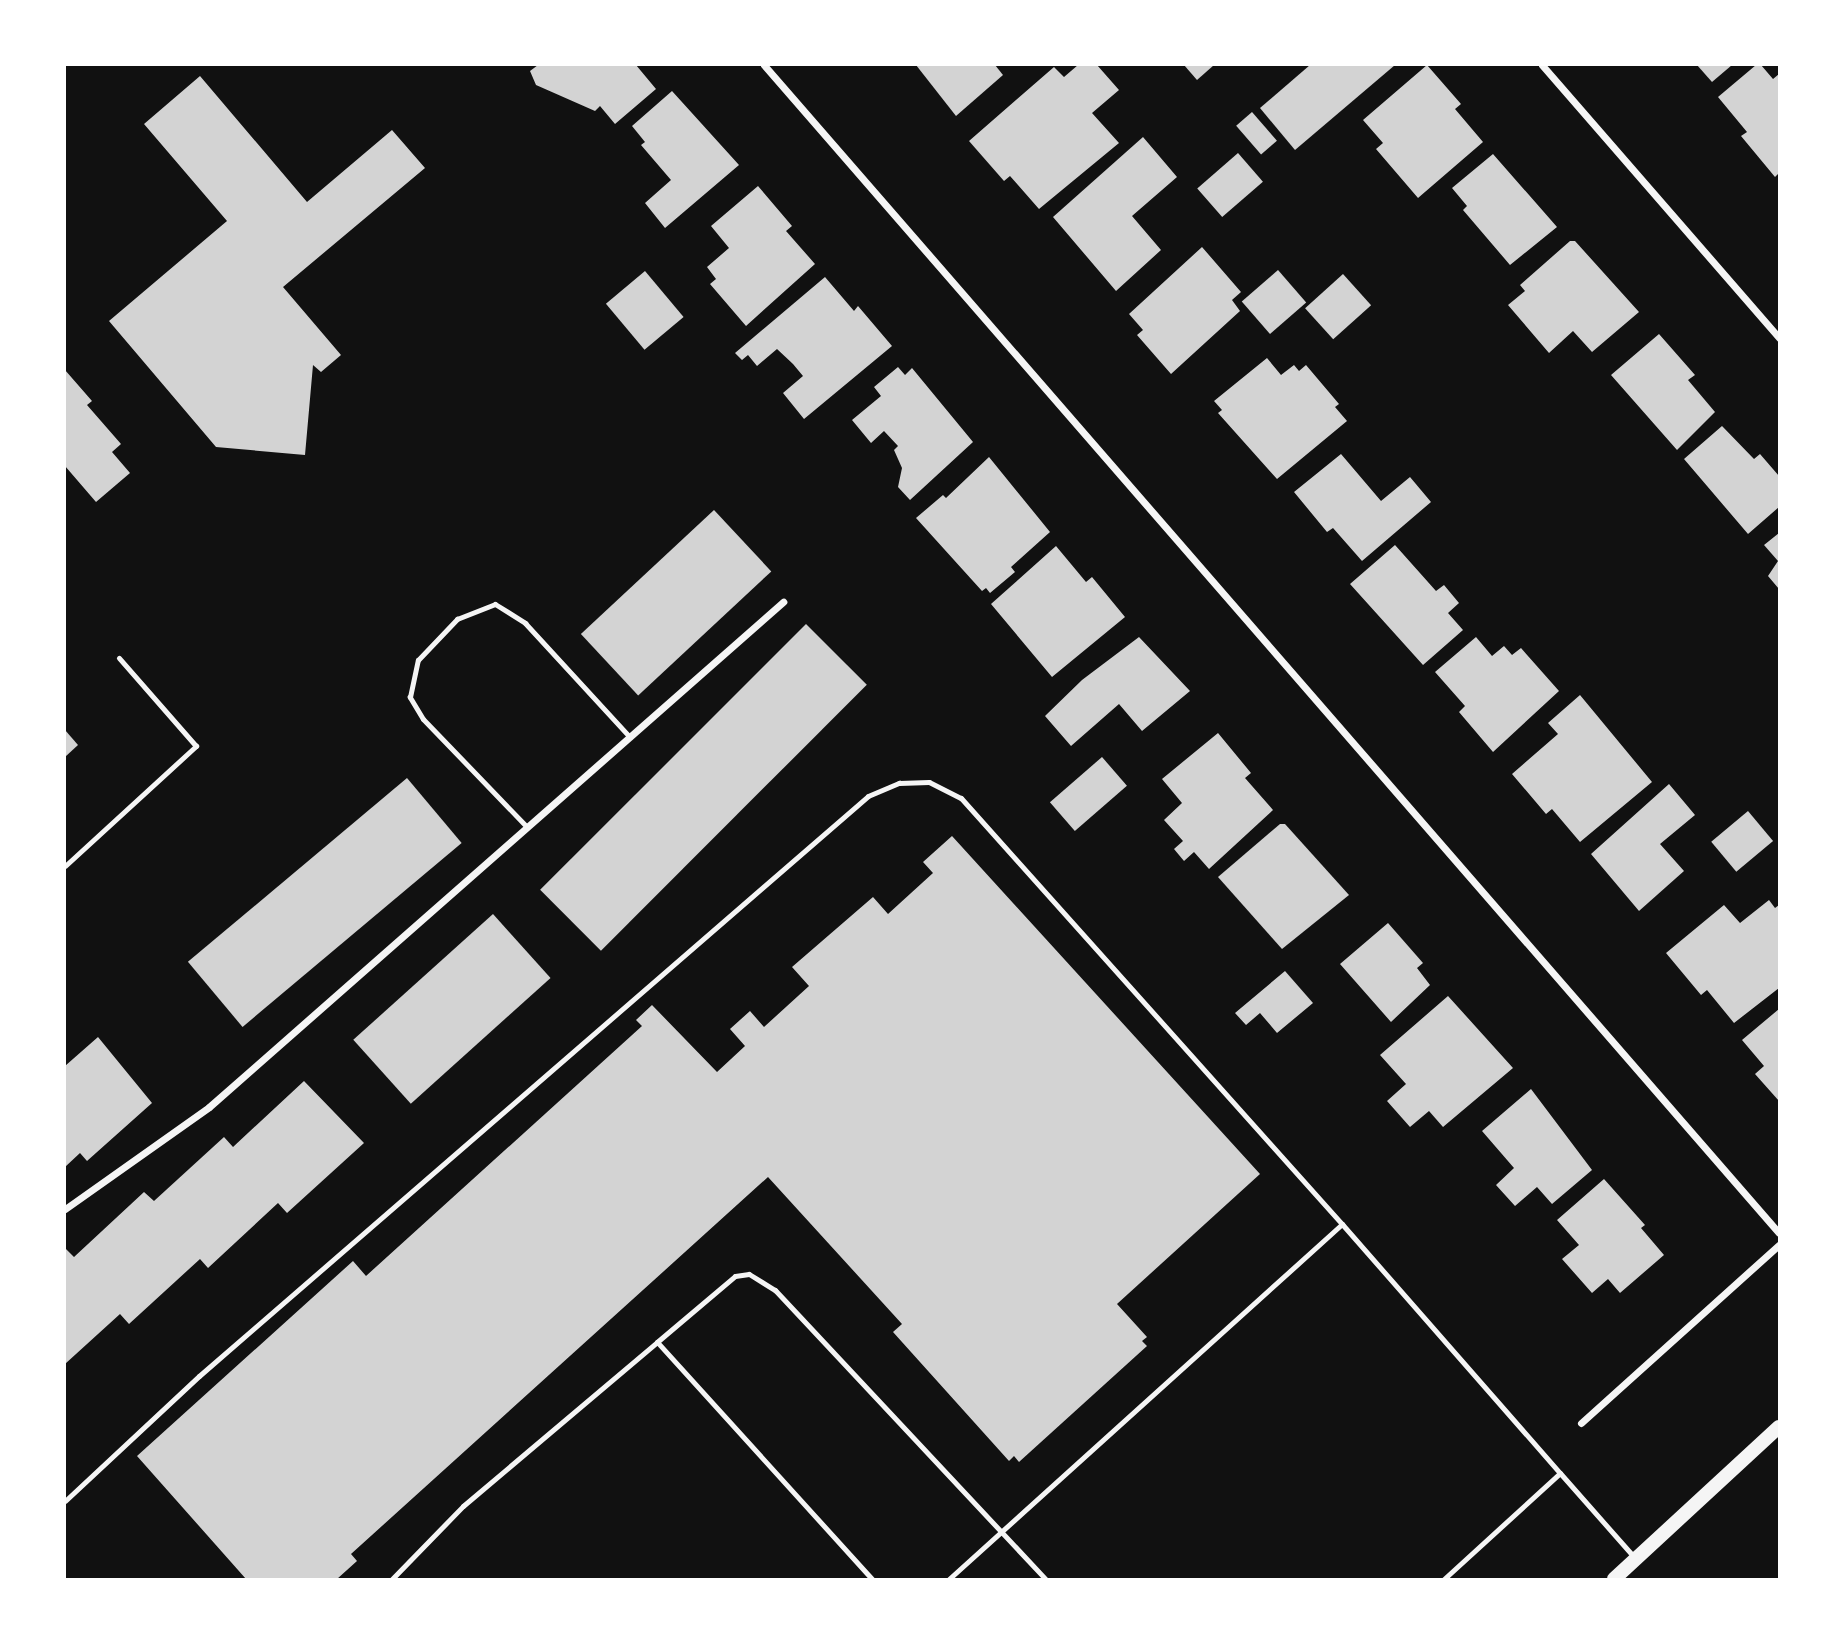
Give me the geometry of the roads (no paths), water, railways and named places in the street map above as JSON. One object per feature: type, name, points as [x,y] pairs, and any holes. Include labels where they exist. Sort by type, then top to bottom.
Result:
[{"type":"main road","points":[[1614,1579],[1779,1427]]},
{"type":"street","points":[[764,65],[1779,1233]]},
{"type":"street","points":[[1542,65],[1779,338]]},
{"type":"street","points":[[65,1209],[209,1107],[783,602]]},
{"type":"street","points":[[1581,1423],[1779,1245]]},
{"type":"lane","points":[[527,827],[423,719],[410,697],[418,660],[457,619],[495,604],[525,624],[630,737]]},
{"type":"lane","points":[[65,866],[196,746],[119,658]]},
{"type":"lane","points":[[65,1501],[209,1367],[868,796],[899,783],[929,782],[961,798],[1342,1224],[1636,1559]]},
{"type":"lane","points":[[949,1579],[1342,1224]]},
{"type":"lane","points":[[392,1579],[463,1506],[735,1276],[749,1274],[762,1280],[1045,1579]]},
{"type":"lane","points":[[657,1342],[872,1579]]},
{"type":"lane","points":[[1444,1579],[1560,1473]]}]
